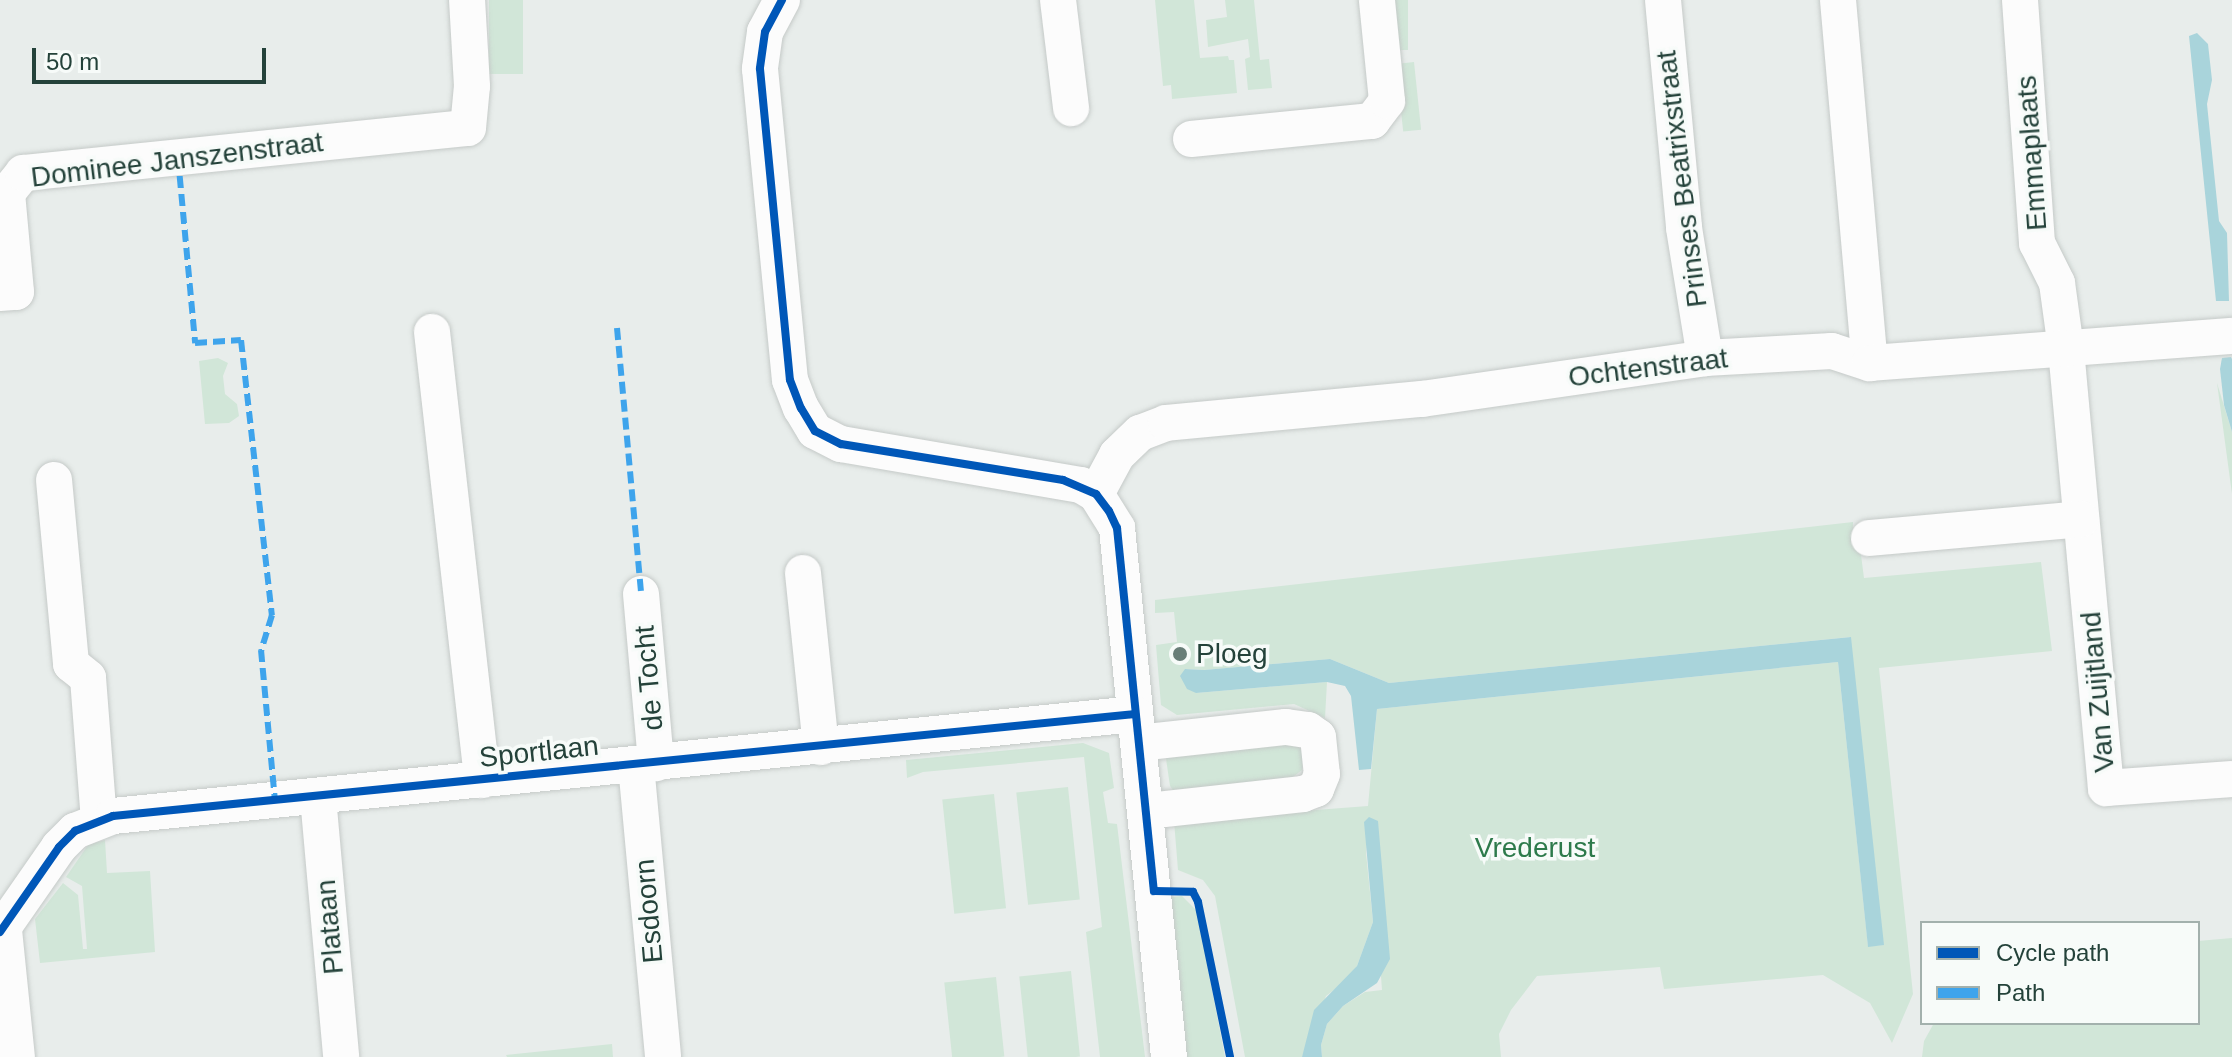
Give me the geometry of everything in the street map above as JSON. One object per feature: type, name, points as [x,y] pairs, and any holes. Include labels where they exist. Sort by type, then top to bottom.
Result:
[{"type":"street","name":"Dominee Janszenstraat","points":[[0,293],[16,292],[7,193],[23,173],[468,128],[472,86],[467,0]]},
{"type":"street","points":[[782,0],[765,32],[760,69],[790,380],[801,408],[815,431],[841,444],[1063,480],[1096,494],[1117,528],[1169,1057]]},
{"type":"street","points":[[1058,0],[1071,108]]},
{"type":"street","points":[[1191,139],[1372,121],[1387,101],[1377,0]]},
{"type":"street","name":"Prinses Beatrixstraat","points":[[1663,0],[1684,228],[1705,358]]},
{"type":"street","points":[[1838,0],[1870,363],[2232,336]]},
{"type":"street","name":"Emmaplaats","points":[[2020,0],[2037,243],[2057,283],[2066,349]]},
{"type":"street","name":"Sportlaan","points":[[432,332],[482,780]]},
{"type":"street","name":"Van Zuijtland","points":[[2066,349],[2106,788],[2232,779]]},
{"type":"street","name":"Ochtenstraat","points":[[1096,494],[1117,455],[1140,433],[1166,423],[1422,399],[1705,358],[1832,351],[1870,363]]},
{"type":"street","points":[[54,480],[71,664],[88,678],[99,820]]},
{"type":"street","points":[[1869,538],[2081,519]]},
{"type":"street","points":[[803,573],[821,747]]},
{"type":"street","name":"de Tocht","points":[[641,594],[646,764]]},
{"type":"street","name":"Sportlaan","points":[[2,931],[59,847],[75,831],[99,820],[821,747],[1137,728],[1286,727],[1308,730],[1318,737],[1322,774],[1316,789],[1303,794],[1146,811]]},
{"type":"street","name":"Esdoorn","points":[[646,764],[663,1057]]},
{"type":"street","name":"Plataan","points":[[318,797],[341,1057]]},
{"type":"street","points":[[2,931],[17,1057]]},
{"type":"green space","points":[[489,0],[523,0],[523,74],[489,74]]},
{"type":"green space","points":[[1155,0],[1194,0],[1200,58],[1228,56],[1229,60],[1234,60],[1237,93],[1172,99],[1171,85],[1163,86]]},
{"type":"green space","points":[[1225,0],[1254,0],[1260,60],[1269,59],[1272,88],[1248,90],[1245,59],[1250,57],[1248,39],[1208,47],[1206,20],[1227,17]]},
{"type":"green space","points":[[1390,0],[1408,0],[1408,50],[1390,50]]},
{"type":"green space","points":[[1414,62],[1421,130],[1403,132],[1396,64]]},
{"type":"green space","points":[[218,358],[228,363],[223,376],[225,394],[237,404],[239,416],[229,423],[205,424],[199,361]]},
{"type":"green space","points":[[2217,383],[2232,432],[2232,494]]},
{"type":"green space","name":"Vrederust","points":[[1853,522],[1853,531],[1858,532],[1864,578],[2041,562],[2052,651],[1879,668],[1913,994],[1892,1043],[1870,1003],[1823,975],[1664,989],[1660,967],[1537,976],[1511,1010],[1499,1034],[1501,1057],[1322,1057],[1321,1045],[1327,1024],[1343,1006],[1365,992],[1382,990],[1369,819],[1366,853],[1373,922],[1357,966],[1348,979],[1326,996],[1302,1057],[1245,1057],[1215,896],[1203,880],[1178,870],[1174,821],[1368,806],[1377,709],[1838,662],[1868,946],[1883,945],[1850,637],[1389,683],[1330,659],[1186,669],[1196,693],[1327,682],[1325,718],[1294,704],[1177,715],[1161,705],[1156,645],[1177,642],[1174,612],[1155,613],[1155,600]]},
{"type":"green space","points":[[1294,741],[1305,755],[1302,770],[1289,780],[1173,790],[1170,786],[1165,752]]},
{"type":"green space","points":[[1083,743],[1109,753],[1114,788],[1103,792],[1108,823],[1117,824],[1145,1057],[1100,1057],[1086,932],[1102,927],[1084,757],[923,772],[907,778],[906,760]]},
{"type":"green space","points":[[1068,787],[1080,899],[1028,905],[1016,792]]},
{"type":"green space","points":[[994,794],[1006,908],[954,914],[942,799]]},
{"type":"green space","points":[[105,840],[107,873],[150,871],[155,952],[40,963],[35,919],[63,883],[78,895],[83,949],[87,949],[82,886],[66,877],[88,845]]},
{"type":"green space","points":[[1182,896],[1197,911],[1225,1057],[1185,1057],[1162,898]]},
{"type":"green space","points":[[2232,938],[2232,1057],[1922,1057],[1924,1041],[1933,1025],[2200,1025],[2200,941]]},
{"type":"green space","points":[[1071,971],[1080,1057],[1028,1057],[1019,976]]},
{"type":"green space","points":[[996,977],[1004,1057],[952,1057],[944,982]]},
{"type":"green space","points":[[612,1044],[613,1057],[506,1055]]},
{"type":"water","points":[[2197,33],[2208,44],[2212,80],[2207,104],[2219,221],[2227,233],[2229,301],[2216,301],[2189,36]]},
{"type":"water","points":[[2231,357],[2232,432],[2224,405],[2220,369],[2222,358]]},
{"type":"water","points":[[1851,637],[1884,945],[1868,947],[1838,662],[1377,709],[1371,769],[1359,770],[1351,696],[1345,686],[1327,682],[1196,693],[1187,689],[1180,676],[1185,669],[1330,659],[1389,683]]},
{"type":"water","points":[[1369,817],[1378,821],[1390,959],[1377,983],[1343,1006],[1327,1024],[1321,1045],[1322,1057],[1302,1057],[1314,1010],[1357,966],[1373,922],[1364,822]]},
{"type":"marked path","points":[[178,158],[195,343],[241,340],[272,615],[261,650],[275,801]]},
{"type":"marked path","points":[[617,328],[641,594]]},
{"type":"cycle path","points":[[782,0],[765,32],[760,69],[790,380],[801,408],[815,431],[841,444],[1063,480],[1096,494],[1109,511],[1117,528],[1154,891],[1193,892],[1198,902],[1230,1057]]},
{"type":"cycle path","points":[[0,932],[59,847],[75,831],[113,816],[1135,714]]},
{"type":"place","name":"Ploeg","points":[[1180,654]]}]
